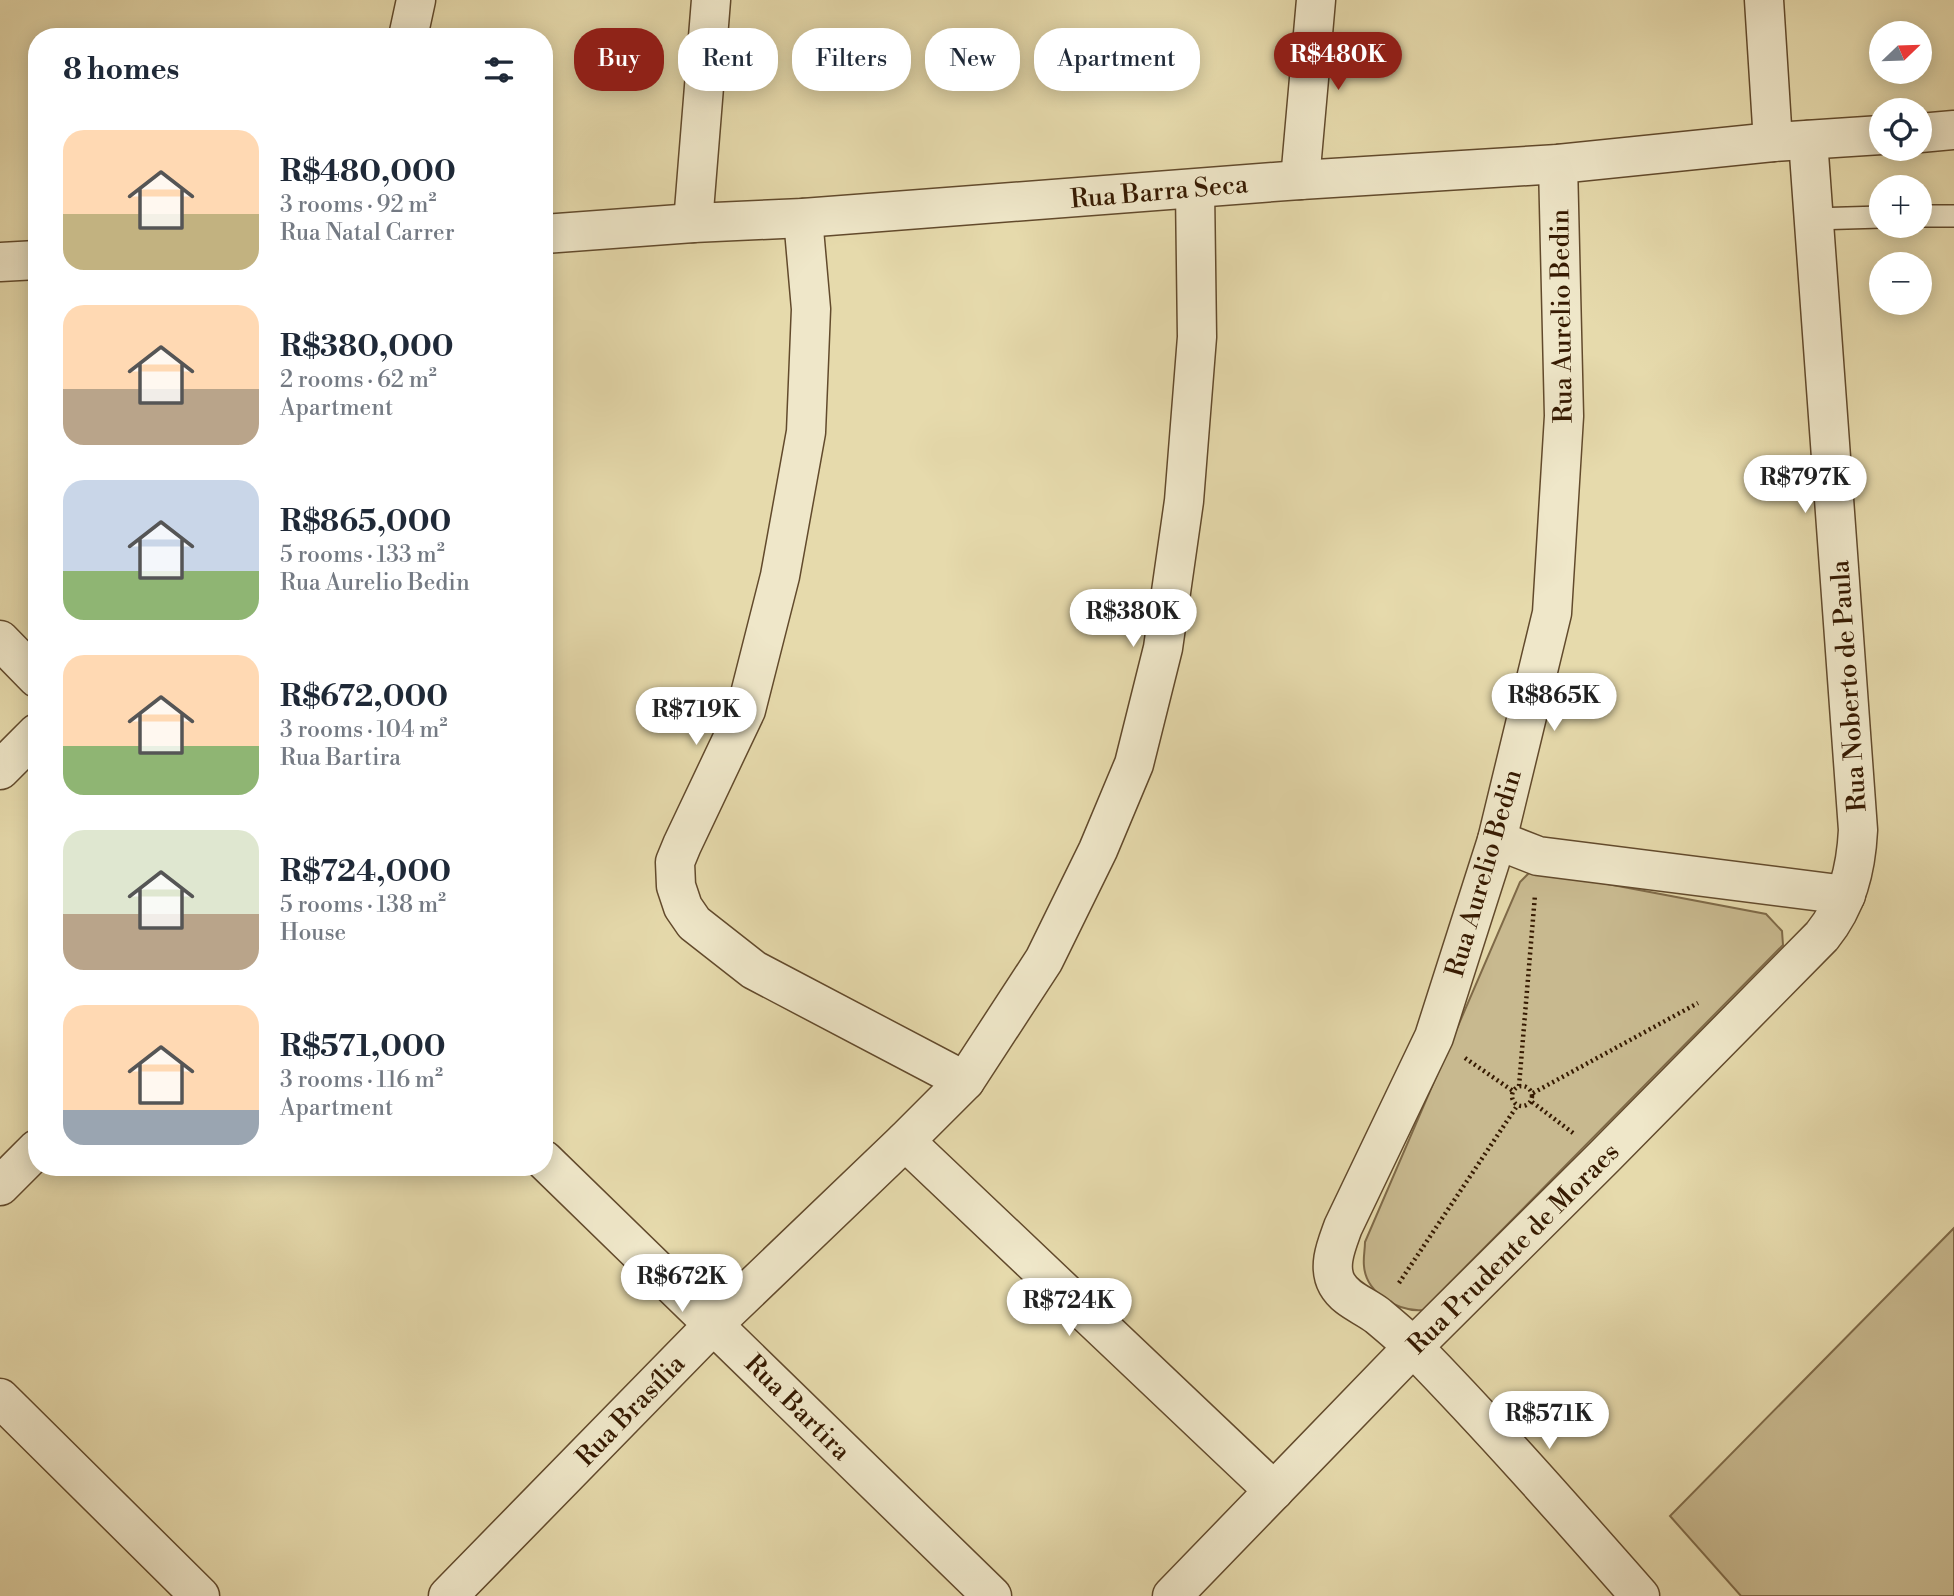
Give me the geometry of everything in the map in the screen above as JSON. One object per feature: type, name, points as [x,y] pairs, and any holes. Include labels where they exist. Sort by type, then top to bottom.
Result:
[{"type":"street","points":[[410,28],[416,0]]},
{"type":"street","points":[[693,223],[711,0]]},
{"type":"street","points":[[1300,180],[1316,0]]},
{"type":"street","name":"Rua Noberto de Paula","points":[[1763,0],[1791,141],[1813,219],[1858,831],[1857,855],[1846,895]]},
{"type":"street","points":[[1932,132],[1954,130]]},
{"type":"street","name":"Rua Barra Seca","points":[[553,233],[1195,190],[1300,180],[1558,163],[1869,136]]},
{"type":"street","name":"Rua Aurelio Bedin","points":[[1378,1316],[1345,1294],[1336,1282],[1333,1269],[1335,1250],[1343,1227],[1434,1037],[1497,840],[1552,613],[1564,416],[1558,163]]},
{"type":"street","name":"Rua Brasília","points":[[448,1596],[714,1324],[965,1081],[1044,960],[1098,850],[1134,764],[1163,648],[1184,501],[1197,337],[1195,190]]},
{"type":"street","points":[[803,218],[811,309],[806,432],[780,576],[747,710],[675,862],[676,886],[683,907],[694,923],[754,970],[965,1081]]},
{"type":"street","points":[[0,262],[28,260]]},
{"type":"street","points":[[0,640],[28,669]]},
{"type":"street","points":[[0,770],[28,742]]},
{"type":"street","points":[[1497,840],[1538,856],[1846,895]]},
{"type":"street","name":"Rua Prudente de Moraes","points":[[1172,1596],[1413,1347],[1822,936],[1837,917],[1846,895]]},
{"type":"street","points":[[905,1142],[1274,1491]]},
{"type":"street","points":[[0,1186],[28,1158]]},
{"type":"street","name":"Rua Bartira","points":[[553,1169],[992,1596]]},
{"type":"street","points":[[1378,1316],[1413,1347],[1640,1596]]},
{"type":"street","points":[[0,1398],[200,1596]]},
{"type":"lane","points":[[1932,216],[1954,216]]},
{"type":"lane","points":[[1813,219],[1869,217]]},
{"type":"path","points":[[1519,1086],[1528,1087],[1533,1093],[1532,1102],[1526,1107],[1517,1106],[1512,1099],[1513,1091],[1519,1086],[1538,856]]},
{"type":"path","points":[[1533,1093],[1702,1002]]},
{"type":"path","points":[[1434,1037],[1513,1091]]},
{"type":"path","points":[[1532,1102],[1604,1157]]},
{"type":"path","points":[[1378,1316],[1517,1106]]},
{"type":"shaded area","points":[[1544,872],[1766,914],[1782,931],[1783,945],[1423,1310],[1404,1308],[1385,1299],[1371,1285],[1364,1266],[1365,1242],[1520,882],[1529,873]]},
{"type":"shaded area","points":[[1954,1228],[1954,1596],[1741,1596],[1670,1516]]}]
